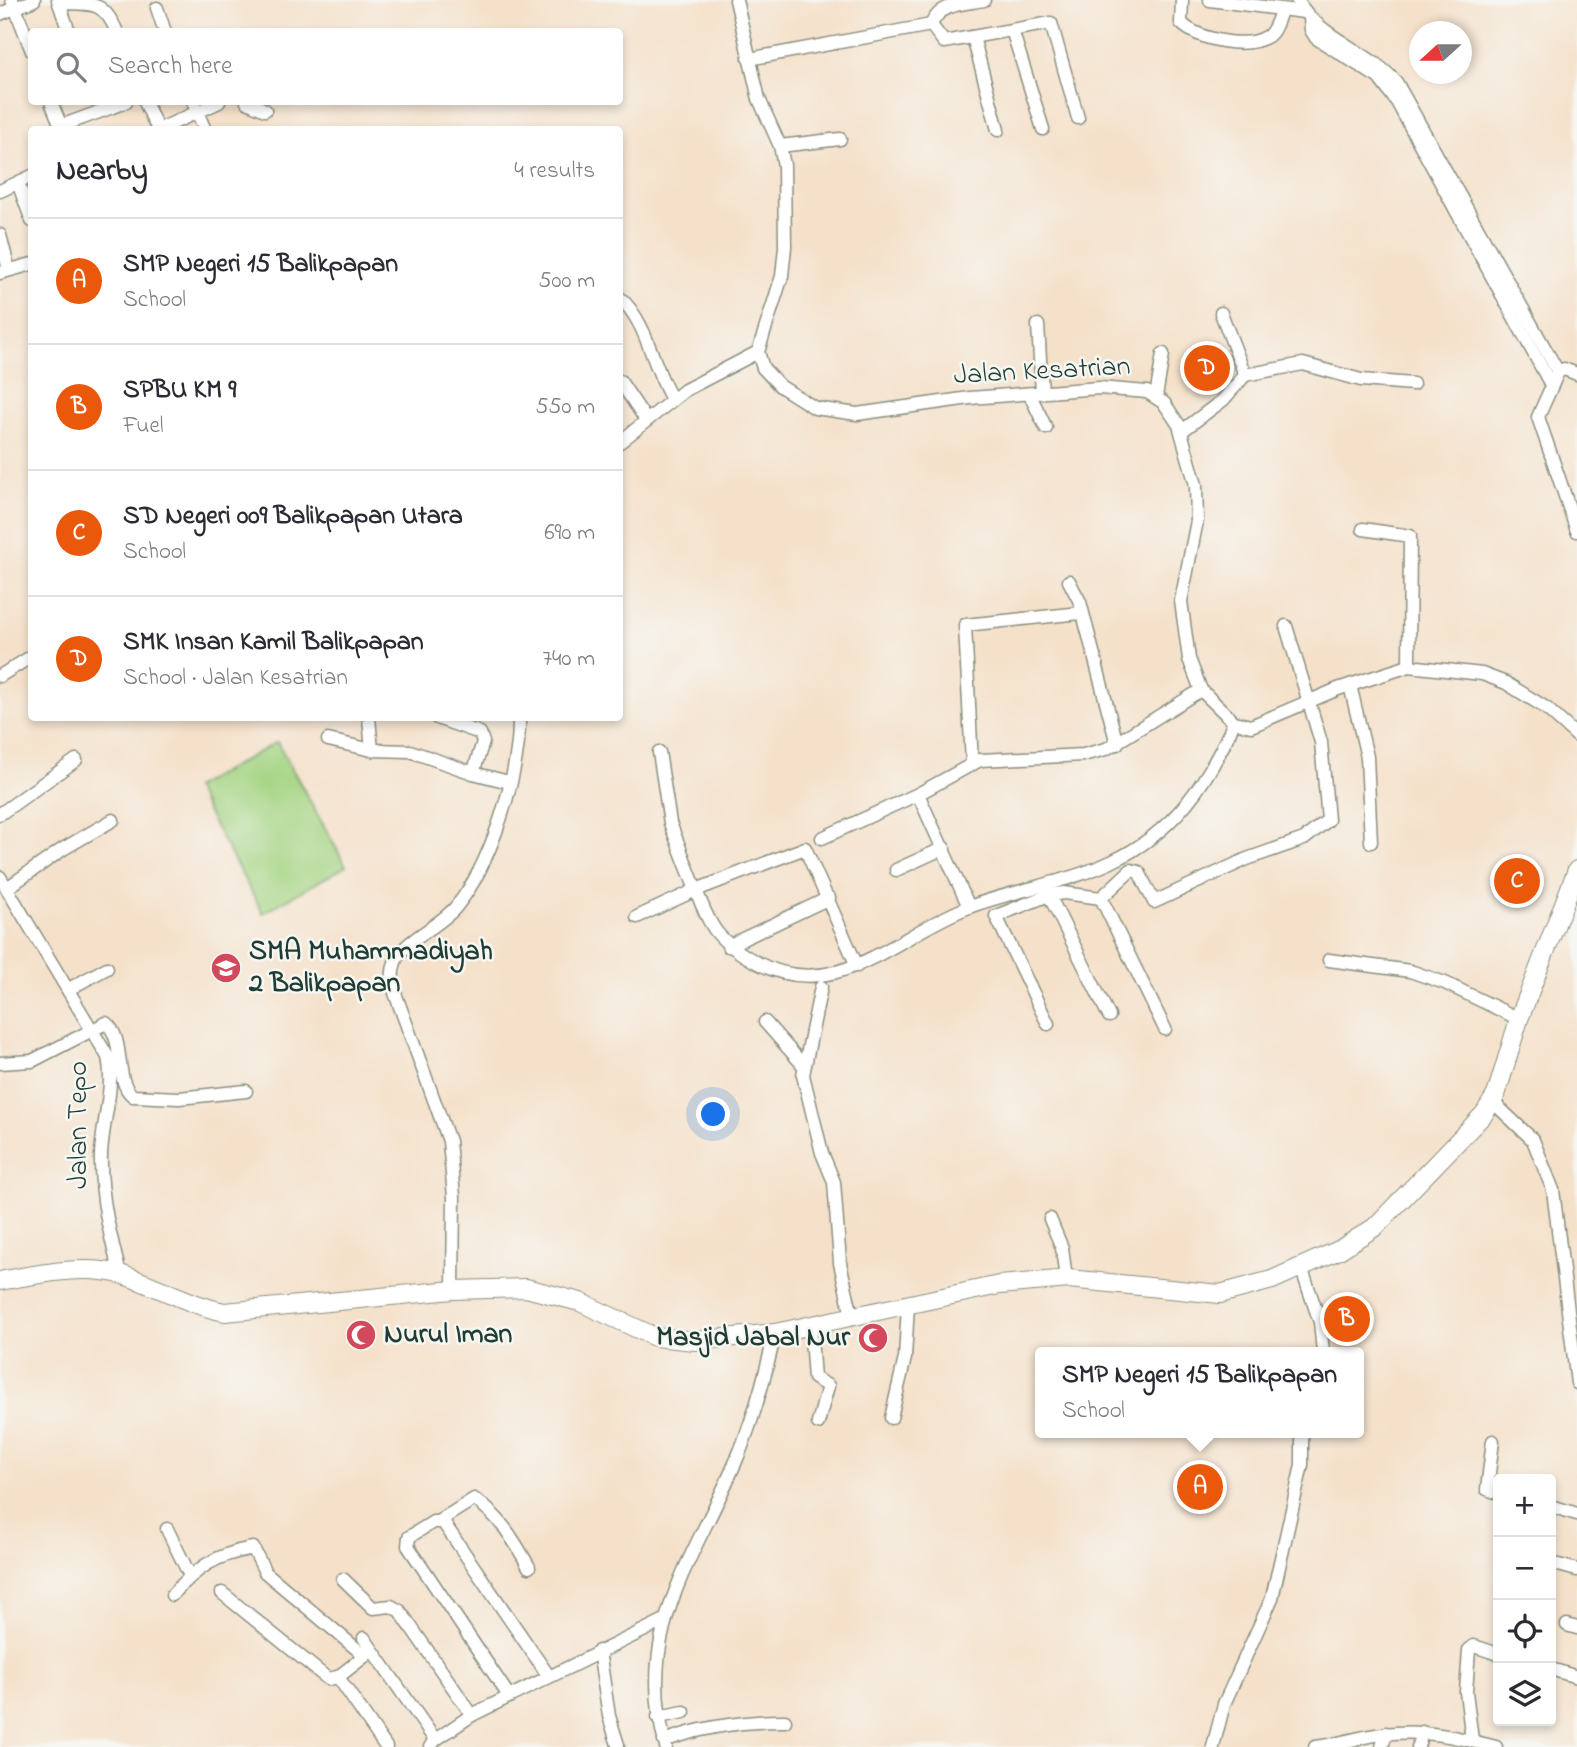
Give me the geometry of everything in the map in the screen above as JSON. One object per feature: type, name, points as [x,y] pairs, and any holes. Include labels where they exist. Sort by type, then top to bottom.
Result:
[{"type":"highway","points":[[0,1281],[64,1271],[120,1274],[192,1303],[225,1312],[453,1290],[542,1290],[580,1302],[645,1333],[668,1340],[737,1338],[775,1333],[999,1285],[1066,1279],[1220,1294],[1272,1280],[1362,1237],[1390,1215],[1493,1102],[1519,1019],[1577,870]]},
{"type":"street","points":[[0,14],[13,4],[34,0]]},
{"type":"street","points":[[623,440],[671,399],[703,379],[758,352],[779,293],[784,266],[785,182],[780,146],[759,99],[736,0]]},
{"type":"street","points":[[931,25],[945,4],[984,0]]},
{"type":"street","points":[[1182,0],[1181,23],[1196,34],[1215,39],[1261,39],[1273,30],[1281,11]]},
{"type":"street","points":[[1210,0],[1307,15]]},
{"type":"street","points":[[1297,0],[1323,31],[1377,64],[1396,82],[1558,372]]},
{"type":"street","points":[[68,28],[59,1],[100,5],[109,13],[115,28]]},
{"type":"street","points":[[13,4],[28,41]]},
{"type":"street","points":[[157,8],[164,28]]},
{"type":"street","points":[[1307,15],[1316,38],[1378,78],[1392,95],[1551,385]]},
{"type":"street","points":[[931,25],[944,42],[1051,23],[1078,118]]},
{"type":"street","points":[[749,59],[931,25]]},
{"type":"street","points":[[1012,30],[1043,130]]},
{"type":"street","points":[[973,37],[998,130]]},
{"type":"street","points":[[52,105],[61,126],[100,106]]},
{"type":"street","points":[[146,105],[156,126]]},
{"type":"street","points":[[254,105],[265,110]]},
{"type":"street","points":[[164,126],[195,107],[203,126]]},
{"type":"street","points":[[780,146],[840,139]]},
{"type":"street","points":[[0,191],[28,178]]},
{"type":"street","points":[[18,183],[28,211]]},
{"type":"street","points":[[1,239],[5,272],[28,265]]},
{"type":"street","points":[[623,301],[634,312],[661,382],[671,399]]},
{"type":"street","points":[[1222,313],[1245,375]]},
{"type":"street","points":[[1038,325],[1036,394],[1046,428]]},
{"type":"street","name":"Jalan Kesatrian","points":[[758,352],[764,368],[788,392],[815,408],[836,413],[892,410],[970,398],[1117,388],[1147,392],[1156,397],[1174,416],[1182,431],[1194,473],[1198,507],[1183,582],[1181,618],[1189,659],[1201,690],[1234,722]]},
{"type":"street","points":[[1156,397],[1163,354]]},
{"type":"street","points":[[1182,431],[1223,400],[1245,375],[1303,363],[1361,380],[1413,384]]},
{"type":"street","points":[[1577,374],[1564,369],[1558,372],[1540,409],[1538,425],[1577,531]]},
{"type":"street","points":[[623,386],[646,421]]},
{"type":"street","points":[[1363,529],[1410,536],[1409,666]]},
{"type":"street","points":[[1069,581],[1082,613],[1117,744]]},
{"type":"street","points":[[972,764],[965,625],[1082,613]]},
{"type":"street","points":[[1101,898],[1130,870],[1139,872],[1154,901],[1247,859],[1304,839],[1328,820],[1323,748],[1311,700],[1286,626]]},
{"type":"street","points":[[0,676],[28,658]]},
{"type":"street","points":[[659,752],[670,823],[713,931],[728,946],[765,967],[793,977],[821,976],[857,966],[893,948],[922,928],[969,907],[1110,862],[1162,829],[1202,786],[1234,722],[1251,726],[1350,685],[1409,666],[1482,674],[1507,683],[1546,708],[1577,736]]},
{"type":"street","points":[[1350,685],[1367,758],[1371,842]]},
{"type":"street","points":[[821,838],[918,794],[972,764],[1009,757],[1083,755],[1117,744],[1201,690]]},
{"type":"street","points":[[369,721],[372,750]]},
{"type":"street","points":[[444,721],[482,736],[473,773]]},
{"type":"street","points":[[453,1290],[454,1197],[449,1141],[395,993],[392,976],[402,951],[447,916],[474,881],[492,844],[509,782],[519,721]]},
{"type":"street","points":[[328,740],[372,750],[410,751],[473,773],[509,782]]},
{"type":"street","points":[[0,814],[76,760]]},
{"type":"street","points":[[918,794],[969,907]]},
{"type":"street","points":[[0,904],[7,888],[63,849],[113,820]]},
{"type":"street","points":[[636,917],[802,847],[808,853],[829,898],[857,966]]},
{"type":"street","points":[[895,870],[944,848]]},
{"type":"street","name":"Jalan Tepo","points":[[7,888],[92,1028],[109,1064],[101,1153],[102,1192],[120,1274]]},
{"type":"street","points":[[1048,1024],[996,916],[1049,895],[1064,893],[1101,898]]},
{"type":"street","points":[[1049,895],[1110,1016]]},
{"type":"street","points":[[728,946],[829,898]]},
{"type":"street","points":[[1101,898],[1164,1029]]},
{"type":"street","points":[[1329,960],[1410,971],[1445,983],[1519,1019]]},
{"type":"street","points":[[69,989],[107,968]]},
{"type":"street","points":[[821,987],[804,1066],[805,1085],[835,1187],[840,1264],[852,1316]]},
{"type":"street","points":[[765,1022],[804,1066]]},
{"type":"street","points":[[0,1063],[32,1061],[72,1043],[102,1023],[109,1025],[125,1086],[133,1096],[179,1098],[246,1091]]},
{"type":"street","points":[[1493,1102],[1533,1140],[1549,1177],[1565,1274],[1577,1383]]},
{"type":"street","points":[[1050,1219],[1062,1248],[1066,1279]]},
{"type":"street","points":[[1301,1267],[1320,1322],[1322,1347]]},
{"type":"street","points":[[891,1418],[905,1358],[908,1306]]},
{"type":"street","points":[[810,1325],[814,1378],[828,1386],[818,1423]]},
{"type":"street","points":[[775,1333],[756,1414],[681,1574],[665,1620],[656,1669],[659,1717],[665,1744],[711,1727],[755,1721],[785,1721]]},
{"type":"street","points":[[1213,1747],[1224,1704],[1272,1598],[1302,1465],[1302,1438]]},
{"type":"street","points":[[1486,1490],[1493,1441]]},
{"type":"street","points":[[509,1696],[408,1546],[409,1536],[474,1499],[488,1508],[508,1531],[529,1567]]},
{"type":"street","points":[[1556,1508],[1577,1514]]},
{"type":"street","points":[[439,1521],[443,1522],[548,1675]]},
{"type":"street","points":[[167,1529],[190,1576]]},
{"type":"street","points":[[172,1595],[190,1576],[220,1555],[253,1548],[265,1572],[369,1653],[433,1743],[472,1715],[548,1675],[665,1620]]},
{"type":"street","points":[[1556,1564],[1577,1570]]},
{"type":"street","points":[[343,1578],[373,1608],[391,1606],[400,1611],[472,1715]]},
{"type":"street","points":[[222,1592],[328,1679],[338,1677],[369,1653]]},
{"type":"street","points":[[364,1638],[369,1653]]},
{"type":"street","points":[[1472,1740],[1466,1692],[1469,1650],[1474,1646],[1493,1652]]},
{"type":"street","points":[[599,1651],[609,1716],[618,1745]]},
{"type":"street","points":[[1556,1671],[1577,1677]]},
{"type":"street","points":[[338,1677],[386,1747]]},
{"type":"street","points":[[659,1717],[684,1713]]},
{"type":"street","points":[[1418,1747],[1422,1732]]},
{"type":"street","points":[[1315,1747],[1386,1733],[1422,1732],[1454,1735],[1496,1747]]},
{"type":"street","points":[[1382,1747],[1386,1733]]},
{"type":"green space","points":[[277,742],[346,866],[263,913],[194,788]]},
{"type":"place","name":"SMK Insan Kamil Balikpapan","points":[[1207,368]]},
{"type":"place","name":"SD Negeri 009 Balikpapan Utara","points":[[1517,881]]},
{"type":"place","name":"SMA Muhammadiyah 2 Balikpapan","points":[[226,968]]},
{"type":"place","name":"SPBU KM 9","points":[[1347,1319]]},
{"type":"place","name":"Nurul Iman","points":[[361,1335]]},
{"type":"place","name":"Masjid Jabal Nur","points":[[873,1338]]},
{"type":"place","name":"SMP Negeri 15 Balikpapan","points":[[1200,1487]]}]
